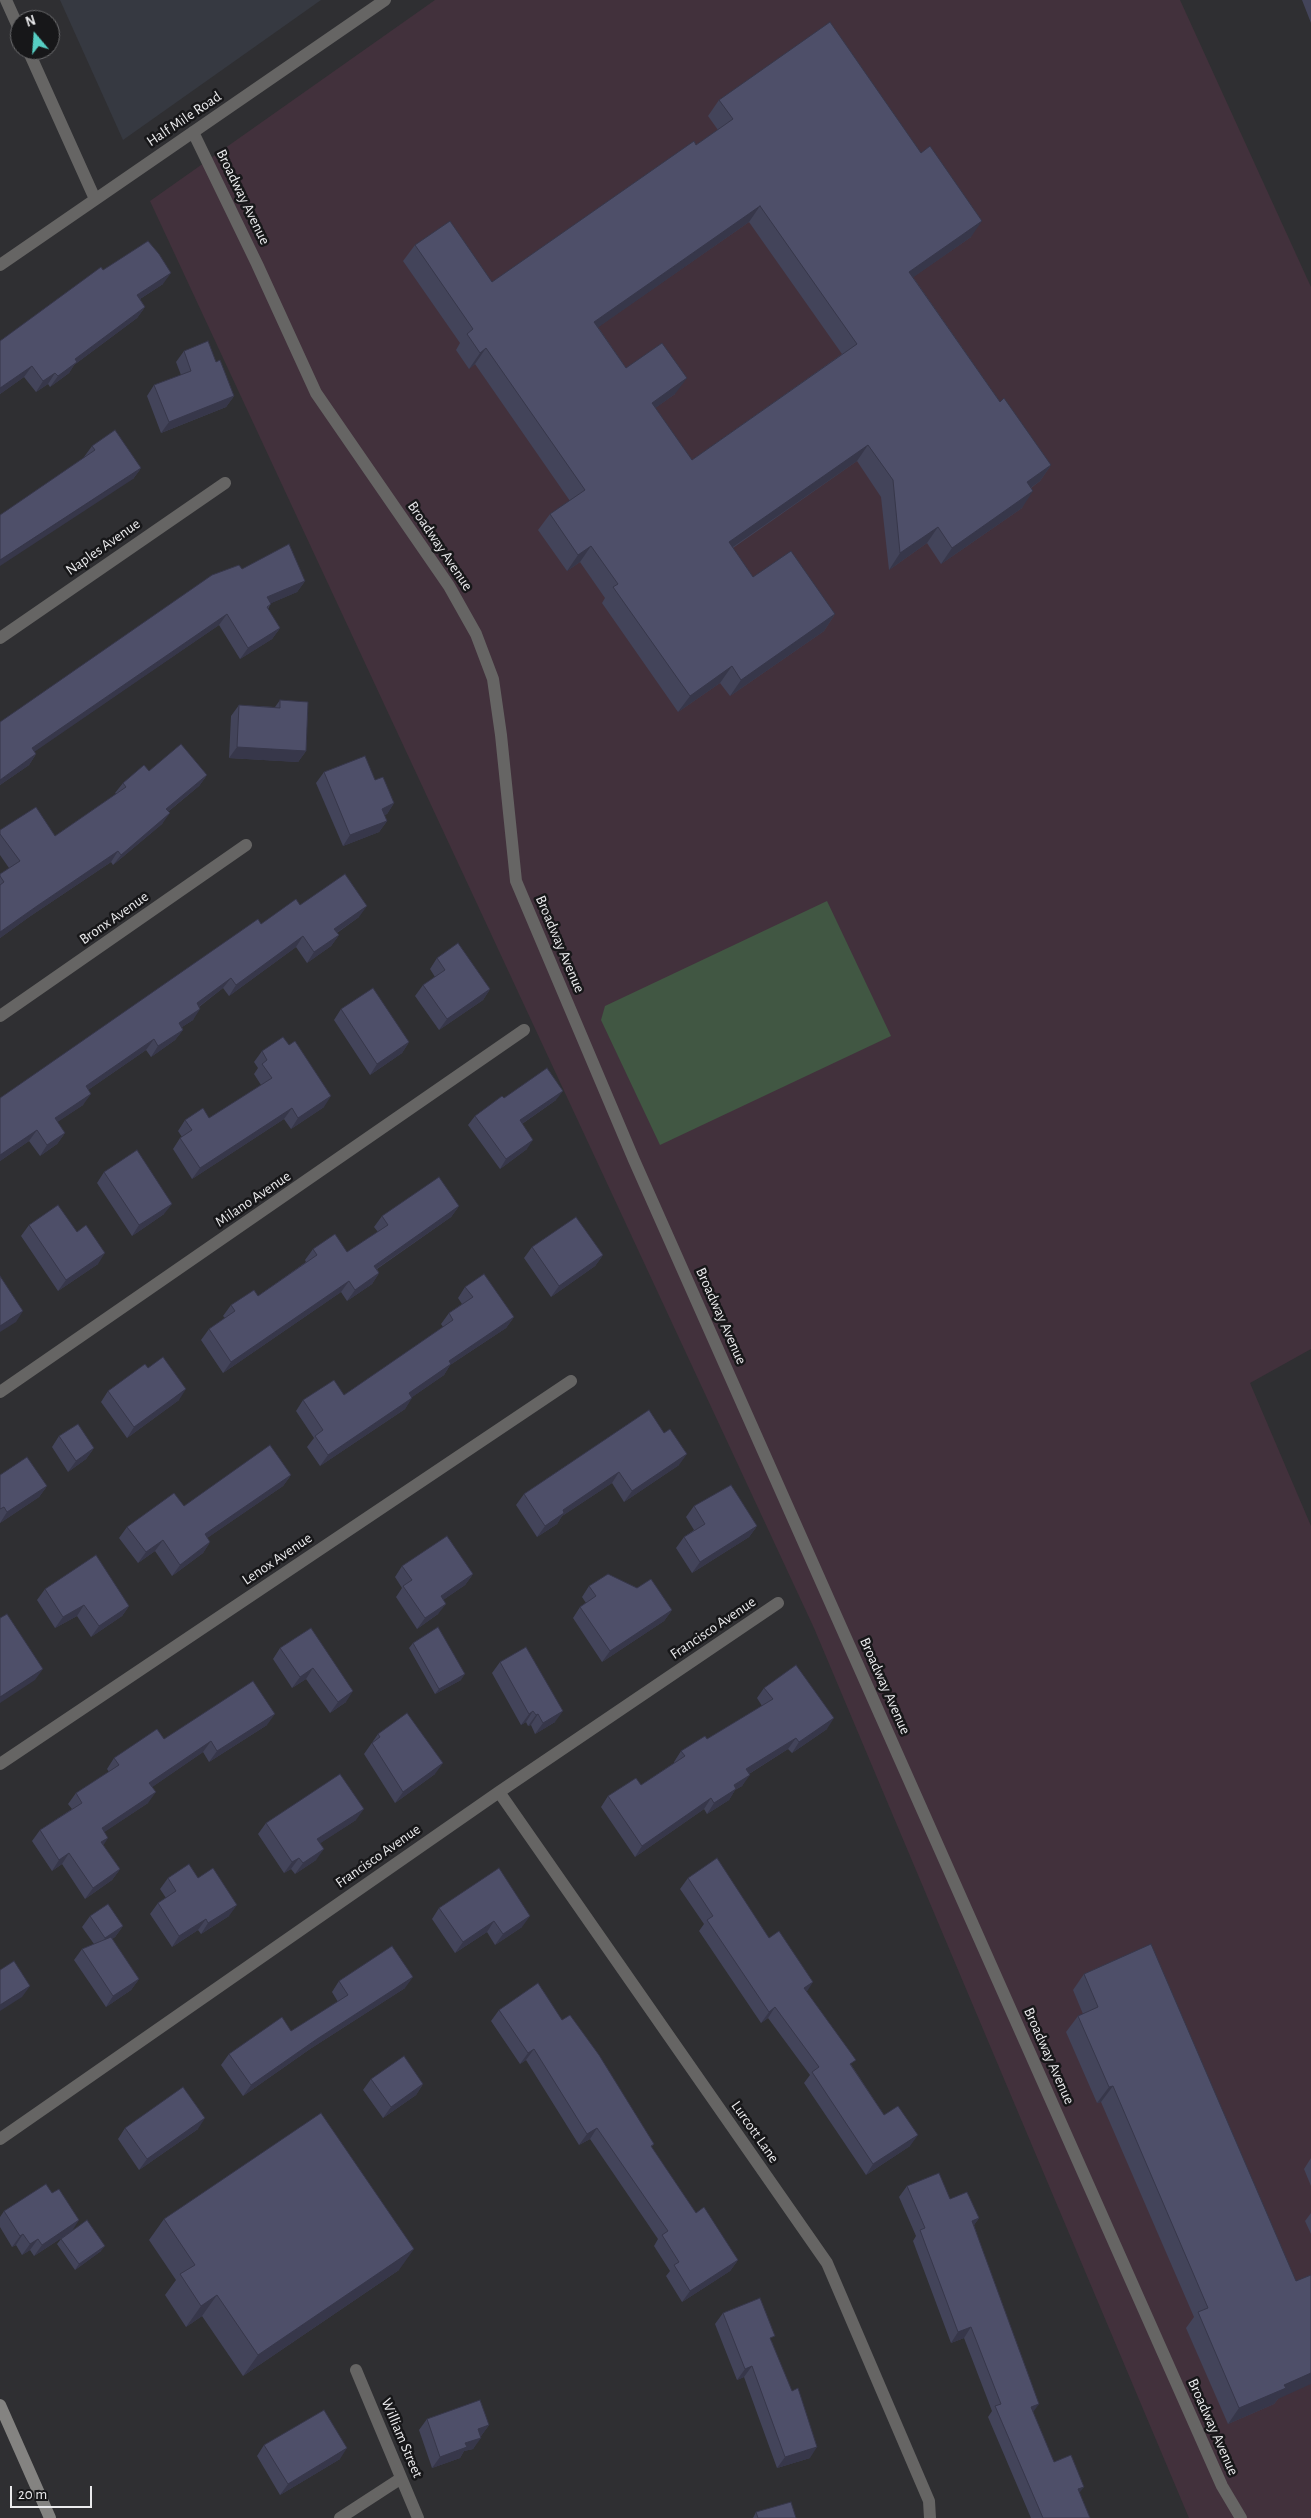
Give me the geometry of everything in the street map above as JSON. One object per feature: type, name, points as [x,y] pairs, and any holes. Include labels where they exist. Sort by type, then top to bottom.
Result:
[{"type":"street","name":"Half Mile Road","points":[[0,264],[385,0]]},
{"type":"street","points":[[32,60],[95,200]]},
{"type":"street","name":"Broadway Avenue","points":[[193,132],[257,264],[316,394],[449,586],[476,634],[493,679],[501,735],[516,881],[642,1178],[1222,2486],[1241,2518]]},
{"type":"street","name":"Naples Avenue","points":[[0,638],[225,483]]},
{"type":"street","name":"Bronx Avenue","points":[[0,1016],[246,845]]},
{"type":"street","name":"Milano Avenue","points":[[0,1392],[524,1030]]},
{"type":"street","name":"Lenox Avenue","points":[[0,1764],[571,1381]]},
{"type":"street","name":"Francisco Avenue","points":[[0,2139],[499,1792],[778,1604]]},
{"type":"street","name":"Lurcott Lane","points":[[499,1792],[827,2263],[930,2502],[930,2518]]},
{"type":"street","name":"William Street","points":[[356,2370],[400,2479],[418,2518]]},
{"type":"street","points":[[0,2405],[50,2518]]},
{"type":"street","points":[[340,2518],[400,2479]]},
{"type":"shaded area","points":[[60,0],[321,0],[123,140]]},
{"type":"shaded area","points":[[435,0],[1180,0],[1311,287],[1311,1349],[1250,1383],[1311,1526],[1311,2518],[1189,2518],[814,1628],[150,201]]},
{"type":"green space","points":[[827,901],[891,1036],[660,1145],[601,1020],[605,1006]]},
{"type":"building","points":[[830,22],[921,153],[930,146],[982,221],[909,272],[1000,402],[1004,398],[1051,465],[1027,482],[1033,491],[952,548],[938,527],[900,553],[893,480],[868,445],[729,542],[753,577],[791,551],[835,614],[741,680],[732,666],[690,696],[613,587],[618,584],[591,546],[578,555],[550,514],[585,490],[486,348],[480,353],[467,334],[473,329],[415,245],[450,221],[492,282],[694,141],[696,145],[733,119],[719,100]],"holes":[[[760,206],[857,344],[692,460],[652,403],[687,378],[662,343],[626,368],[594,322]]]},
{"type":"building","points":[[148,241],[171,273],[137,295],[145,307],[75,359],[77,362],[58,376],[55,373],[43,381],[32,366],[0,388],[0,341],[101,267],[103,270]]},
{"type":"building","points":[[208,341],[216,362],[220,360],[234,396],[169,422],[154,385],[191,371],[184,351]]},
{"type":"building","points":[[115,430],[141,468],[0,560],[0,515],[95,450],[92,446]]},
{"type":"building","points":[[289,544],[305,581],[267,597],[271,604],[267,607],[280,628],[248,648],[227,614],[32,748],[36,754],[0,780],[0,722],[212,575],[239,565],[242,569]]},
{"type":"building","points":[[280,700],[308,702],[306,751],[237,747],[239,705],[280,708]]},
{"type":"building","points":[[181,744],[207,775],[166,809],[170,813],[121,855],[118,851],[0,932],[0,885],[4,882],[0,874],[20,861],[0,834],[0,830],[36,807],[55,836],[126,787],[123,783],[144,765],[149,771]]},
{"type":"building","points":[[365,756],[375,780],[383,777],[394,803],[382,809],[387,821],[350,835],[324,772]]},
{"type":"building","points":[[345,874],[367,906],[334,929],[339,935],[314,952],[303,936],[236,985],[231,978],[197,1003],[200,1009],[179,1023],[183,1030],[158,1046],[154,1039],[86,1086],[91,1094],[55,1118],[65,1133],[47,1145],[37,1130],[0,1155],[0,1098],[258,919],[261,924],[296,899],[300,905]]},
{"type":"building","points":[[458,943],[490,989],[447,1019],[423,985],[445,970],[437,958]]},
{"type":"building","points":[[373,988],[409,1042],[377,1064],[341,1009]]},
{"type":"building","points":[[283,1037],[289,1045],[295,1041],[331,1096],[298,1118],[292,1108],[200,1168],[180,1138],[192,1130],[185,1120],[203,1108],[209,1118],[272,1078],[262,1064],[267,1060],[262,1051]]},
{"type":"building","points":[[547,1068],[563,1091],[520,1120],[533,1140],[506,1159],[475,1116],[502,1096],[504,1098]]},
{"type":"building","points":[[137,1150],[172,1204],[139,1225],[104,1172]]},
{"type":"building","points":[[439,1177],[459,1206],[374,1266],[379,1273],[355,1290],[349,1281],[231,1362],[209,1329],[235,1311],[231,1305],[254,1290],[258,1296],[317,1255],[313,1249],[335,1234],[347,1252],[388,1225],[382,1216]]},
{"type":"building","points":[[58,1205],[77,1232],[86,1225],[105,1253],[66,1280],[29,1225]]},
{"type":"building","points":[[576,1217],[603,1255],[559,1286],[532,1247]]},
{"type":"building","points":[[484,1274],[514,1317],[449,1361],[451,1364],[409,1393],[412,1398],[328,1455],[315,1436],[323,1430],[303,1400],[334,1380],[344,1395],[453,1320],[449,1313],[473,1297],[465,1287]]},
{"type":"building","points":[[0,1276],[23,1311],[0,1326]]},
{"type":"building","points":[[163,1357],[186,1389],[134,1427],[108,1391],[145,1364],[148,1368]]},
{"type":"building","points":[[649,1410],[664,1433],[670,1429],[687,1454],[632,1491],[619,1472],[563,1510],[564,1513],[545,1526],[524,1494]]},
{"type":"building","points":[[78,1424],[94,1448],[76,1461],[59,1436]]},
{"type":"building","points":[[270,1445],[291,1475],[205,1534],[210,1542],[180,1565],[163,1540],[146,1552],[127,1527],[174,1493],[184,1506]]},
{"type":"building","points":[[27,1457],[47,1486],[7,1512],[4,1507],[0,1509],[0,1475]]},
{"type":"building","points":[[731,1485],[757,1526],[700,1562],[684,1537],[705,1524],[694,1506]]},
{"type":"building","points":[[447,1536],[473,1574],[441,1596],[446,1604],[425,1618],[403,1586],[412,1580],[402,1566]]},
{"type":"building","points":[[96,1555],[129,1606],[99,1626],[84,1605],[63,1617],[45,1589]]},
{"type":"building","points":[[608,1574],[637,1588],[651,1579],[672,1610],[610,1651],[580,1607],[596,1596],[589,1586]]},
{"type":"building","points":[[7,1614],[43,1669],[0,1697],[0,1618]]},
{"type":"building","points":[[438,1627],[465,1674],[439,1689],[413,1643]]},
{"type":"building","points":[[311,1628],[353,1691],[338,1702],[313,1668],[300,1677],[280,1648]]},
{"type":"building","points":[[526,1647],[563,1711],[543,1723],[538,1714],[536,1715],[533,1711],[529,1714],[500,1662]]},
{"type":"building","points":[[796,1665],[834,1718],[799,1742],[796,1738],[746,1769],[750,1775],[734,1785],[736,1789],[714,1803],[711,1798],[642,1846],[608,1796],[636,1778],[641,1785],[685,1756],[681,1751],[705,1736],[707,1739],[773,1699],[764,1688]]},
{"type":"building","points":[[253,1681],[275,1714],[217,1751],[211,1741],[149,1783],[156,1792],[102,1828],[108,1838],[101,1842],[120,1869],[93,1888],[69,1853],[59,1860],[40,1830],[82,1803],[76,1793],[119,1765],[114,1758],[157,1729],[164,1739]]},
{"type":"building","points":[[407,1713],[443,1763],[403,1792],[372,1743],[380,1737],[378,1734]]},
{"type":"building","points":[[340,1774],[364,1809],[317,1839],[324,1849],[303,1863],[299,1858],[292,1862],[266,1823]]},
{"type":"building","points":[[717,1858],[769,1938],[779,1931],[813,1982],[804,1988],[856,2060],[850,2064],[884,2115],[898,2106],[918,2135],[873,2164],[812,2072],[819,2067],[775,2007],[769,2012],[707,1920],[713,1916],[688,1878]]},
{"type":"building","points":[[189,1864],[198,1878],[213,1868],[237,1905],[208,1923],[206,1919],[179,1936],[158,1903],[176,1891],[168,1878]]},
{"type":"building","points":[[499,1868],[530,1916],[503,1934],[494,1921],[463,1942],[439,1908]]},
{"type":"building","points":[[108,1904],[123,1926],[105,1938],[90,1916]]},
{"type":"building","points":[[111,1937],[139,1979],[113,1996],[82,1949]]},
{"type":"building","points":[[1151,1944],[1296,2281],[1311,2275],[1311,2373],[1284,2385],[1286,2388],[1239,2408],[1198,2312],[1208,2308],[1113,2086],[1109,2087],[1078,2016],[1098,2007],[1084,1974]]},
{"type":"building","points":[[392,1946],[413,1977],[317,2039],[251,2085],[229,2054],[282,2017],[291,2031],[348,1995],[339,1981]]},
{"type":"building","points":[[14,1961],[30,1986],[0,2005],[0,1970]]},
{"type":"building","points":[[538,1983],[562,2020],[570,2015],[599,2055],[654,2144],[651,2146],[696,2213],[704,2207],[738,2260],[690,2291],[674,2265],[679,2262],[662,2235],[668,2231],[597,2128],[587,2134],[534,2049],[528,2053],[499,2010]]},
{"type":"building","points":[[404,2056],[423,2084],[391,2107],[371,2079]]},
{"type":"building","points":[[183,2087],[205,2118],[147,2159],[125,2128]]},
{"type":"building","points":[[321,2113],[414,2249],[258,2355],[217,2295],[201,2306],[180,2274],[195,2265],[164,2219]]},
{"type":"building","points":[[939,2173],[950,2199],[967,2192],[979,2218],[972,2221],[1039,2404],[1031,2407],[1054,2462],[1071,2455],[1084,2487],[1078,2489],[1090,2518],[1043,2518],[995,2406],[1001,2404],[971,2327],[958,2332],[920,2230],[925,2228],[907,2186]]},
{"type":"building","points":[[46,2184],[52,2193],[59,2189],[79,2220],[42,2245],[38,2239],[30,2244],[23,2234],[20,2236],[4,2211]]},
{"type":"building","points":[[87,2220],[105,2246],[79,2264],[61,2239]]},
{"type":"building","points":[[760,2298],[775,2336],[770,2338],[792,2391],[798,2388],[817,2447],[785,2457],[752,2366],[745,2369],[723,2313]]},
{"type":"building","points":[[480,2400],[489,2425],[478,2429],[481,2438],[465,2443],[467,2447],[440,2457],[427,2419]]},
{"type":"building","points":[[324,2410],[347,2448],[288,2484],[264,2445]]},
{"type":"building","points":[[791,2502],[796,2518],[758,2518],[756,2512]]}]
